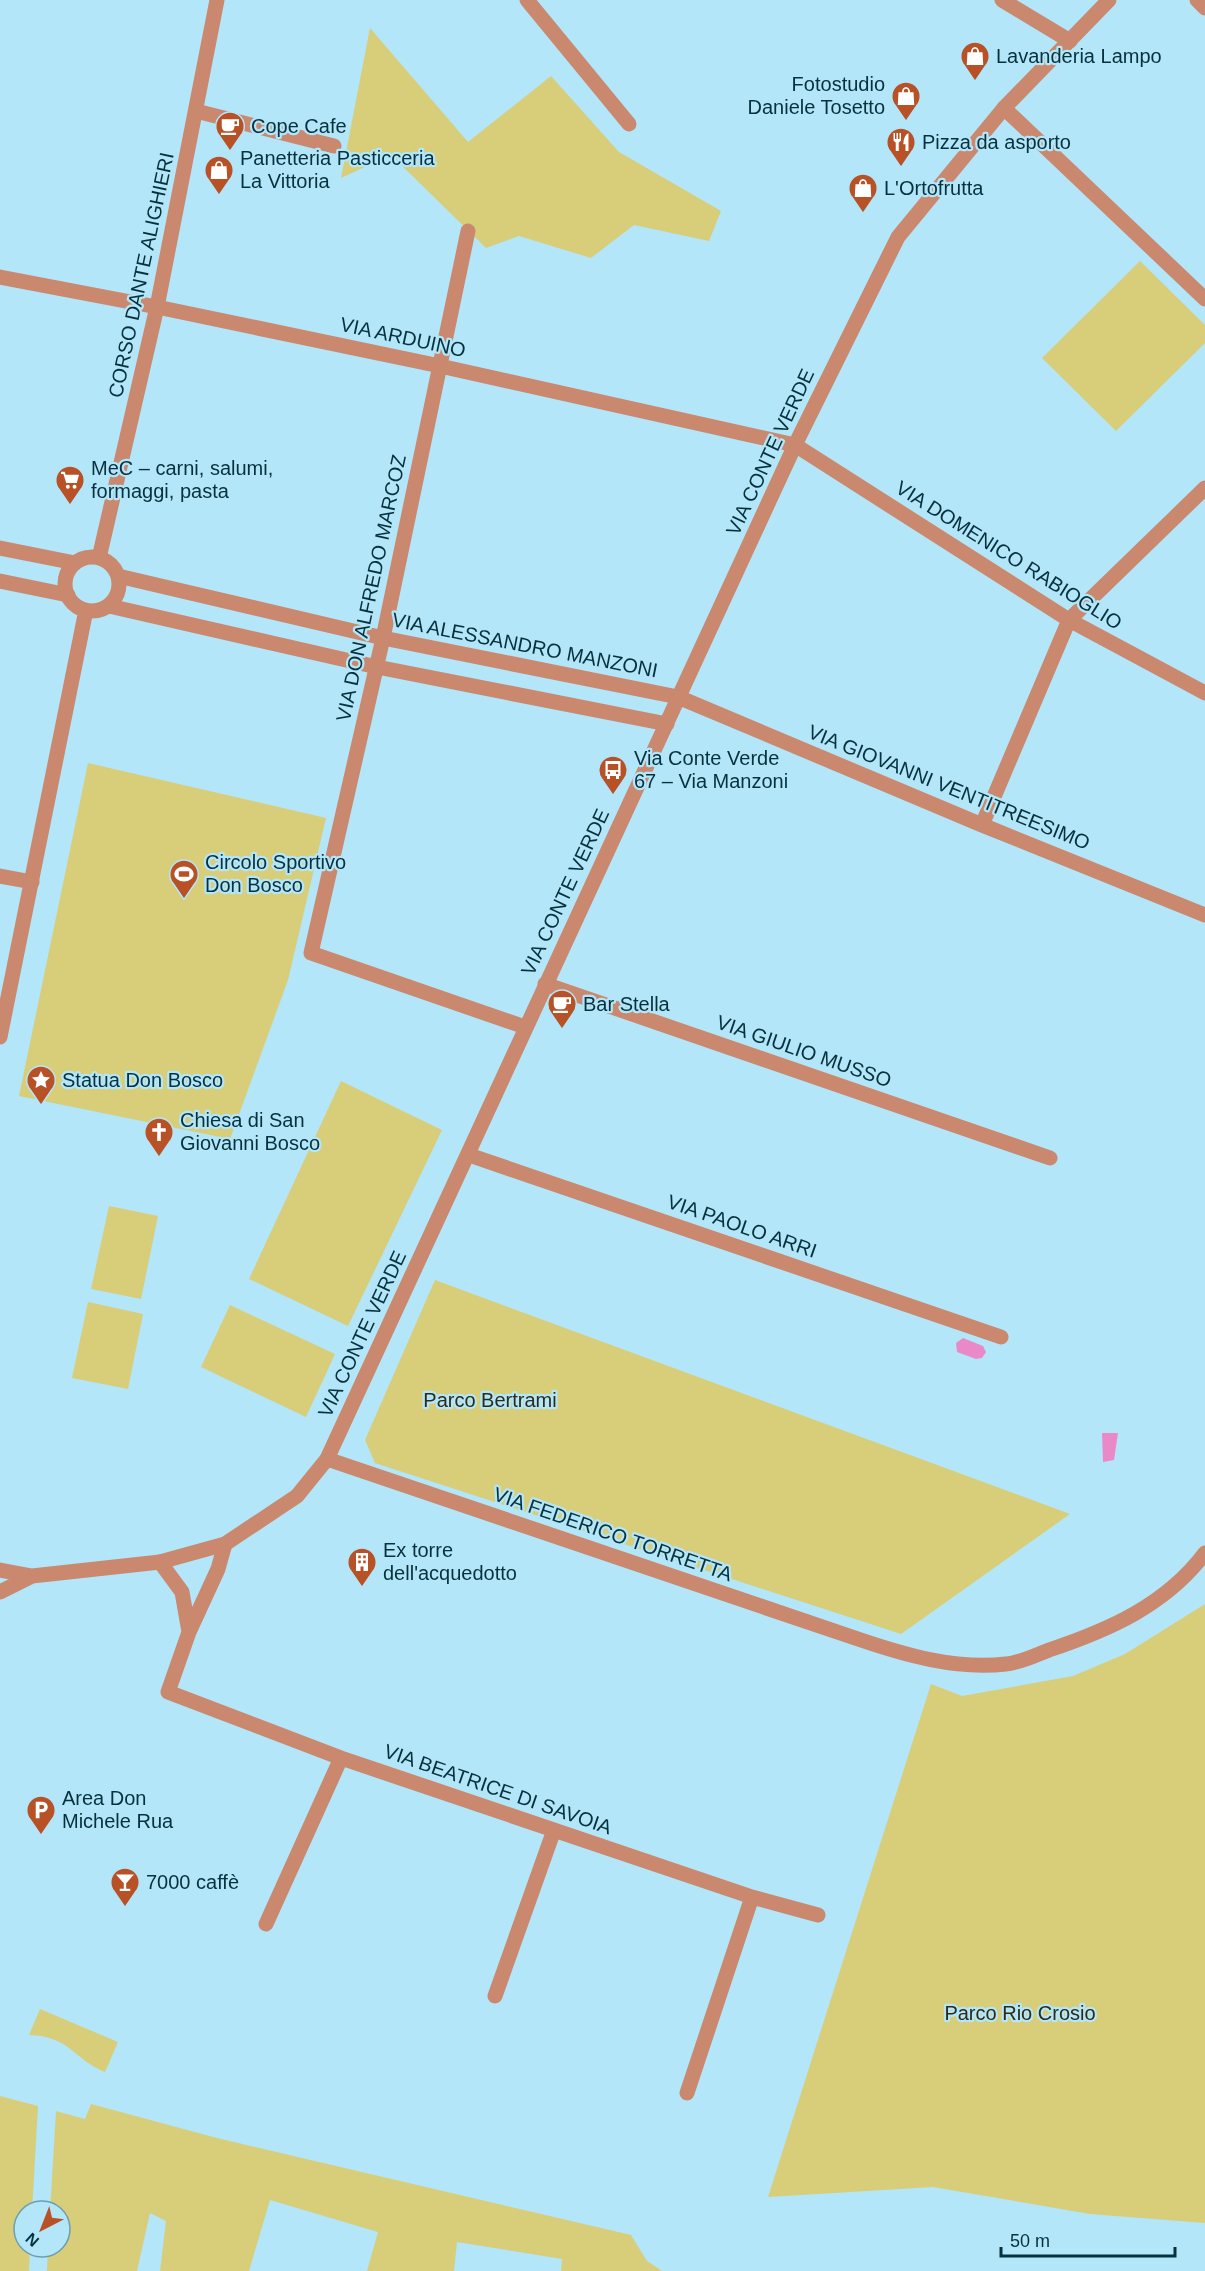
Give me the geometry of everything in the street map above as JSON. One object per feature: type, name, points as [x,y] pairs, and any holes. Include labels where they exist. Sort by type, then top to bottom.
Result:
[{"type":"street","name":"CORSO DANTE ALIGHIERI","points":[[99,558],[157,307],[217,0]]},
{"type":"street","points":[[527,0],[629,124]]},
{"type":"street","points":[[1002,0],[1070,41]]},
{"type":"street","name":"VIA CONTE VERDE","points":[[0,1570],[32,1576],[160,1562],[225,1544],[297,1497],[327,1459],[470,1155],[525,1027],[795,446],[898,237],[1004,108],[1109,0]]},
{"type":"street","points":[[1197,0],[1205,8]]},
{"type":"street","points":[[1004,108],[1205,299]]},
{"type":"street","points":[[196,111],[334,146]]},
{"type":"street","name":"VIA DON ALFREDO MARCOZ","points":[[468,231],[384,638],[311,953],[525,1027]]},
{"type":"street","name":"VIA ARDUINO","points":[[0,277],[440,366],[795,446]]},
{"type":"street","name":"VIA DOMENICO RABIOGLIO","points":[[795,446],[1070,621],[1205,693]]},
{"type":"street","points":[[982,825],[1070,621],[1205,488]]},
{"type":"street","points":[[0,548],[75,563]]},
{"type":"street","points":[[109,606],[118,592],[118,576],[114,567],[99,558],[82,558],[75,563],[66,578],[68,595],[78,607],[86,610],[94,611],[109,606],[376,667],[667,724]]},
{"type":"street","name":"VIA ALESSANDRO MANZONI","points":[[118,576],[384,638],[678,697]]},
{"type":"street","points":[[0,580],[68,595]]},
{"type":"street","points":[[0,1037],[86,610]]},
{"type":"street","name":"VIA GIOVANNI VENTITREESIMO","points":[[678,697],[982,825],[1205,915]]},
{"type":"street","points":[[0,876],[32,882]]},
{"type":"street","name":"VIA GIULIO MUSSO","points":[[545,984],[1050,1158]]},
{"type":"street","name":"VIA PAOLO ARRI","points":[[470,1155],[1000,1337]]},
{"type":"street","name":"VIA FEDERICO TORRETTA","points":[[327,1459],[885,1648],[942,1662],[1007,1664],[1093,1635],[1157,1601],[1189,1575],[1205,1553]]},
{"type":"street","points":[[189,1632],[218,1569],[225,1544]]},
{"type":"street","points":[[160,1562],[182,1592],[189,1632]]},
{"type":"street","name":"VIA CONTE VERDE","points":[[0,1592],[32,1576]]},
{"type":"street","name":"VIA BEATRICE DI SAVOIA","points":[[189,1632],[168,1692],[341,1758],[752,1898],[818,1915]]},
{"type":"street","points":[[266,1924],[341,1758]]},
{"type":"street","points":[[495,1996],[554,1830]]},
{"type":"street","points":[[687,2093],[752,1898]]},
{"type":"green space","points":[[370,28],[468,142],[551,76],[619,152],[721,211],[709,241],[634,225],[591,258],[519,236],[486,248],[391,155],[341,178]]},
{"type":"green space","points":[[1140,261],[1205,325],[1205,343],[1116,431],[1042,358]]},
{"type":"green space","name":"Circolo Sportivo Don Bosco","points":[[88,763],[326,818],[288,980],[230,1139],[19,1096]]},
{"type":"green space","points":[[341,1081],[442,1130],[348,1326],[249,1279]]},
{"type":"green space","points":[[109,1206],[158,1216],[141,1299],[91,1289]]},
{"type":"green space","name":"Parco Bertrami","points":[[435,1280],[1070,1514],[901,1634],[375,1463],[365,1440]]},
{"type":"green space","points":[[88,1302],[143,1314],[128,1389],[72,1378]]},
{"type":"green space","points":[[230,1305],[335,1354],[306,1417],[201,1367]]},
{"type":"green space","name":"Parco Rio Crosio","points":[[1205,1604],[1205,2223],[1090,2214],[933,2187],[768,2197],[931,1684],[962,1696],[1073,1676],[1125,1654]]},
{"type":"green space","points":[[40,2009],[118,2042],[105,2072],[54,2039],[29,2035]]},
{"type":"green space","points":[[0,2096],[38,2106],[33,2199],[12,2199],[12,2259],[30,2259],[29,2271],[0,2271]]},
{"type":"green space","points":[[91,2104],[217,2138],[631,2235],[647,2261],[662,2271],[561,2271],[562,2259],[457,2242],[454,2271],[367,2271],[378,2232],[270,2200],[249,2271],[160,2271],[166,2221],[150,2213],[137,2271],[47,2271],[48,2259],[72,2259],[72,2199],[51,2199],[56,2111],[85,2119]]},
{"type":"shaded area","points":[[963,1338],[983,1346],[986,1352],[982,1358],[976,1359],[957,1352],[956,1343]]},
{"type":"shaded area","points":[[1102,1433],[1118,1433],[1114,1460],[1103,1462]]},
{"type":"place","name":"Lavanderia Lampo","points":[[975,82]]},
{"type":"place","name":"Fotostudio Daniele Tosetto","points":[[906,122]]},
{"type":"place","name":"Cope Cafe","points":[[230,152]]},
{"type":"place","name":"Pizza da asporto","points":[[901,168]]},
{"type":"place","name":"Panetteria Pasticceria La Vittoria","points":[[219,196]]},
{"type":"place","name":"L'Ortofrutta","points":[[863,214]]},
{"type":"place","name":"MeC – carni, salumi, formaggi, pasta","points":[[70,506]]},
{"type":"place","name":"Via Conte Verde 67 – Via Manzoni","points":[[613,796]]},
{"type":"place","name":"Circolo Sportivo Don Bosco","points":[[184,900]]},
{"type":"place","name":"Bar Stella","points":[[562,1030]]},
{"type":"place","name":"Statua Don Bosco","points":[[41,1106]]},
{"type":"place","name":"Chiesa di San Giovanni Bosco","points":[[159,1158]]},
{"type":"place","name":"Ex torre dell'acquedotto","points":[[362,1588]]},
{"type":"place","name":"Area Don Michele Rua","points":[[41,1836]]},
{"type":"place","name":"7000 caffè","points":[[125,1908]]}]
